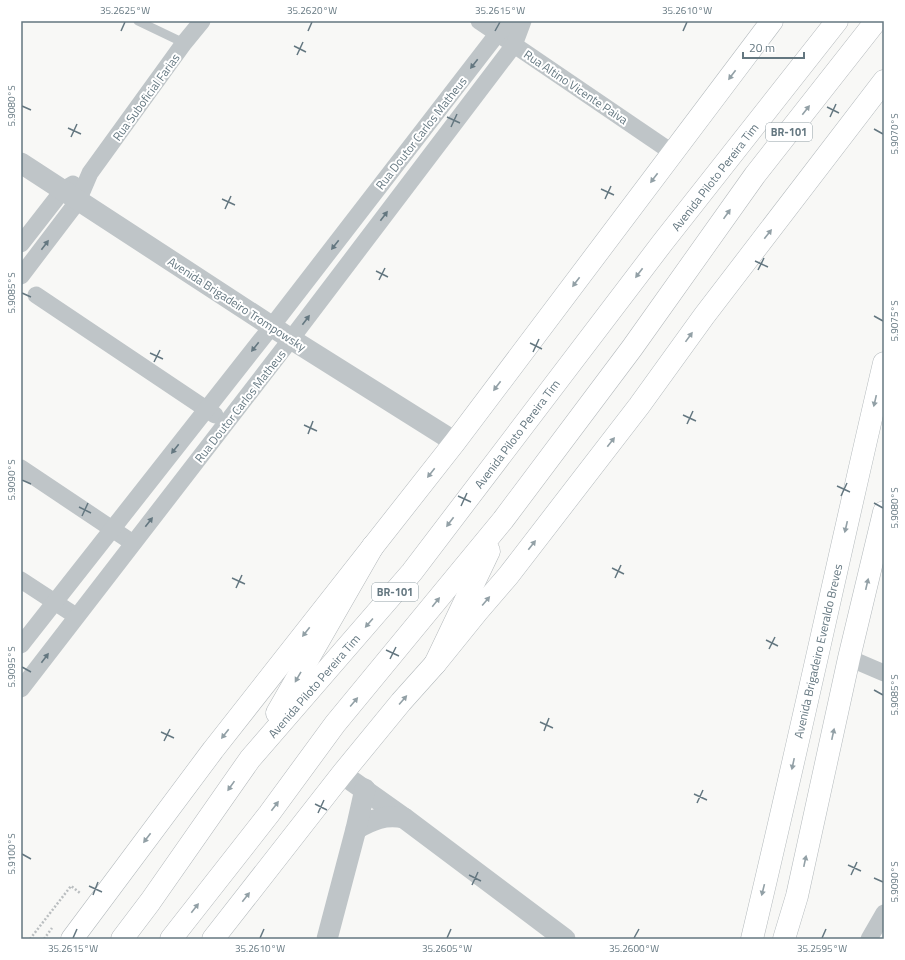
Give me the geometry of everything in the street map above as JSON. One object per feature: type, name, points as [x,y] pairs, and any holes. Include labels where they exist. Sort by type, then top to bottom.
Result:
[{"type":"main road","name":"Avenida Piloto Pereira Tim","points":[[122,939],[250,760],[412,572],[663,242],[837,21]]},
{"type":"main road","name":"BR-101","points":[[171,939],[269,814],[335,724],[503,520],[597,396],[755,176],[876,21]]},
{"type":"main road","points":[[72,939],[212,750],[455,442],[673,153],[764,27]]},
{"type":"main road","points":[[213,939],[342,774],[401,702],[436,664],[508,576],[639,406],[704,316],[884,81]]},
{"type":"main road","name":"Avenida Brigadeiro Everaldo Breves","points":[[752,939],[787,792],[884,363]]},
{"type":"main road","points":[[784,939],[797,896],[849,658],[878,561],[884,512]]},
{"type":"main road","points":[[436,664],[503,520]]},
{"type":"main road","points":[[250,760],[373,546]]},
{"type":"street","name":"Rua Suboficial Farias","points":[[21,244],[71,195],[90,173],[202,21]]},
{"type":"street","name":"Rua Altino Vicente Paiva","points":[[479,21],[673,153]]},
{"type":"street","name":"Rua Doutor Carlos Matheus","points":[[21,644],[272,326],[498,33],[514,21]]},
{"type":"street","name":"Rua Doutor Carlos Matheus","points":[[21,690],[76,616],[227,423],[514,45],[523,21]]},
{"type":"street","name":"Avenida Brigadeiro Trompowsky","points":[[21,163],[291,339],[455,442]]},
{"type":"street","name":"Rua Suboficial Farias","points":[[21,276],[71,195]]},
{"type":"street","points":[[36,295],[227,423]]},
{"type":"street","points":[[21,468],[133,543]]},
{"type":"street","points":[[21,580],[76,616]]},
{"type":"street","points":[[849,658],[884,673]]},
{"type":"street","points":[[342,774],[365,789],[564,939]]},
{"type":"street","points":[[327,939],[365,789]]},
{"type":"street","points":[[356,829],[372,820],[385,816],[404,818]]},
{"type":"street","points":[[869,939],[884,913]]},
{"type":"lane","points":[[138,21],[184,44]]},
{"type":"path","points":[[30,939],[72,886],[80,892],[76,898]]},
{"type":"path","points":[[44,939],[53,927]]}]
